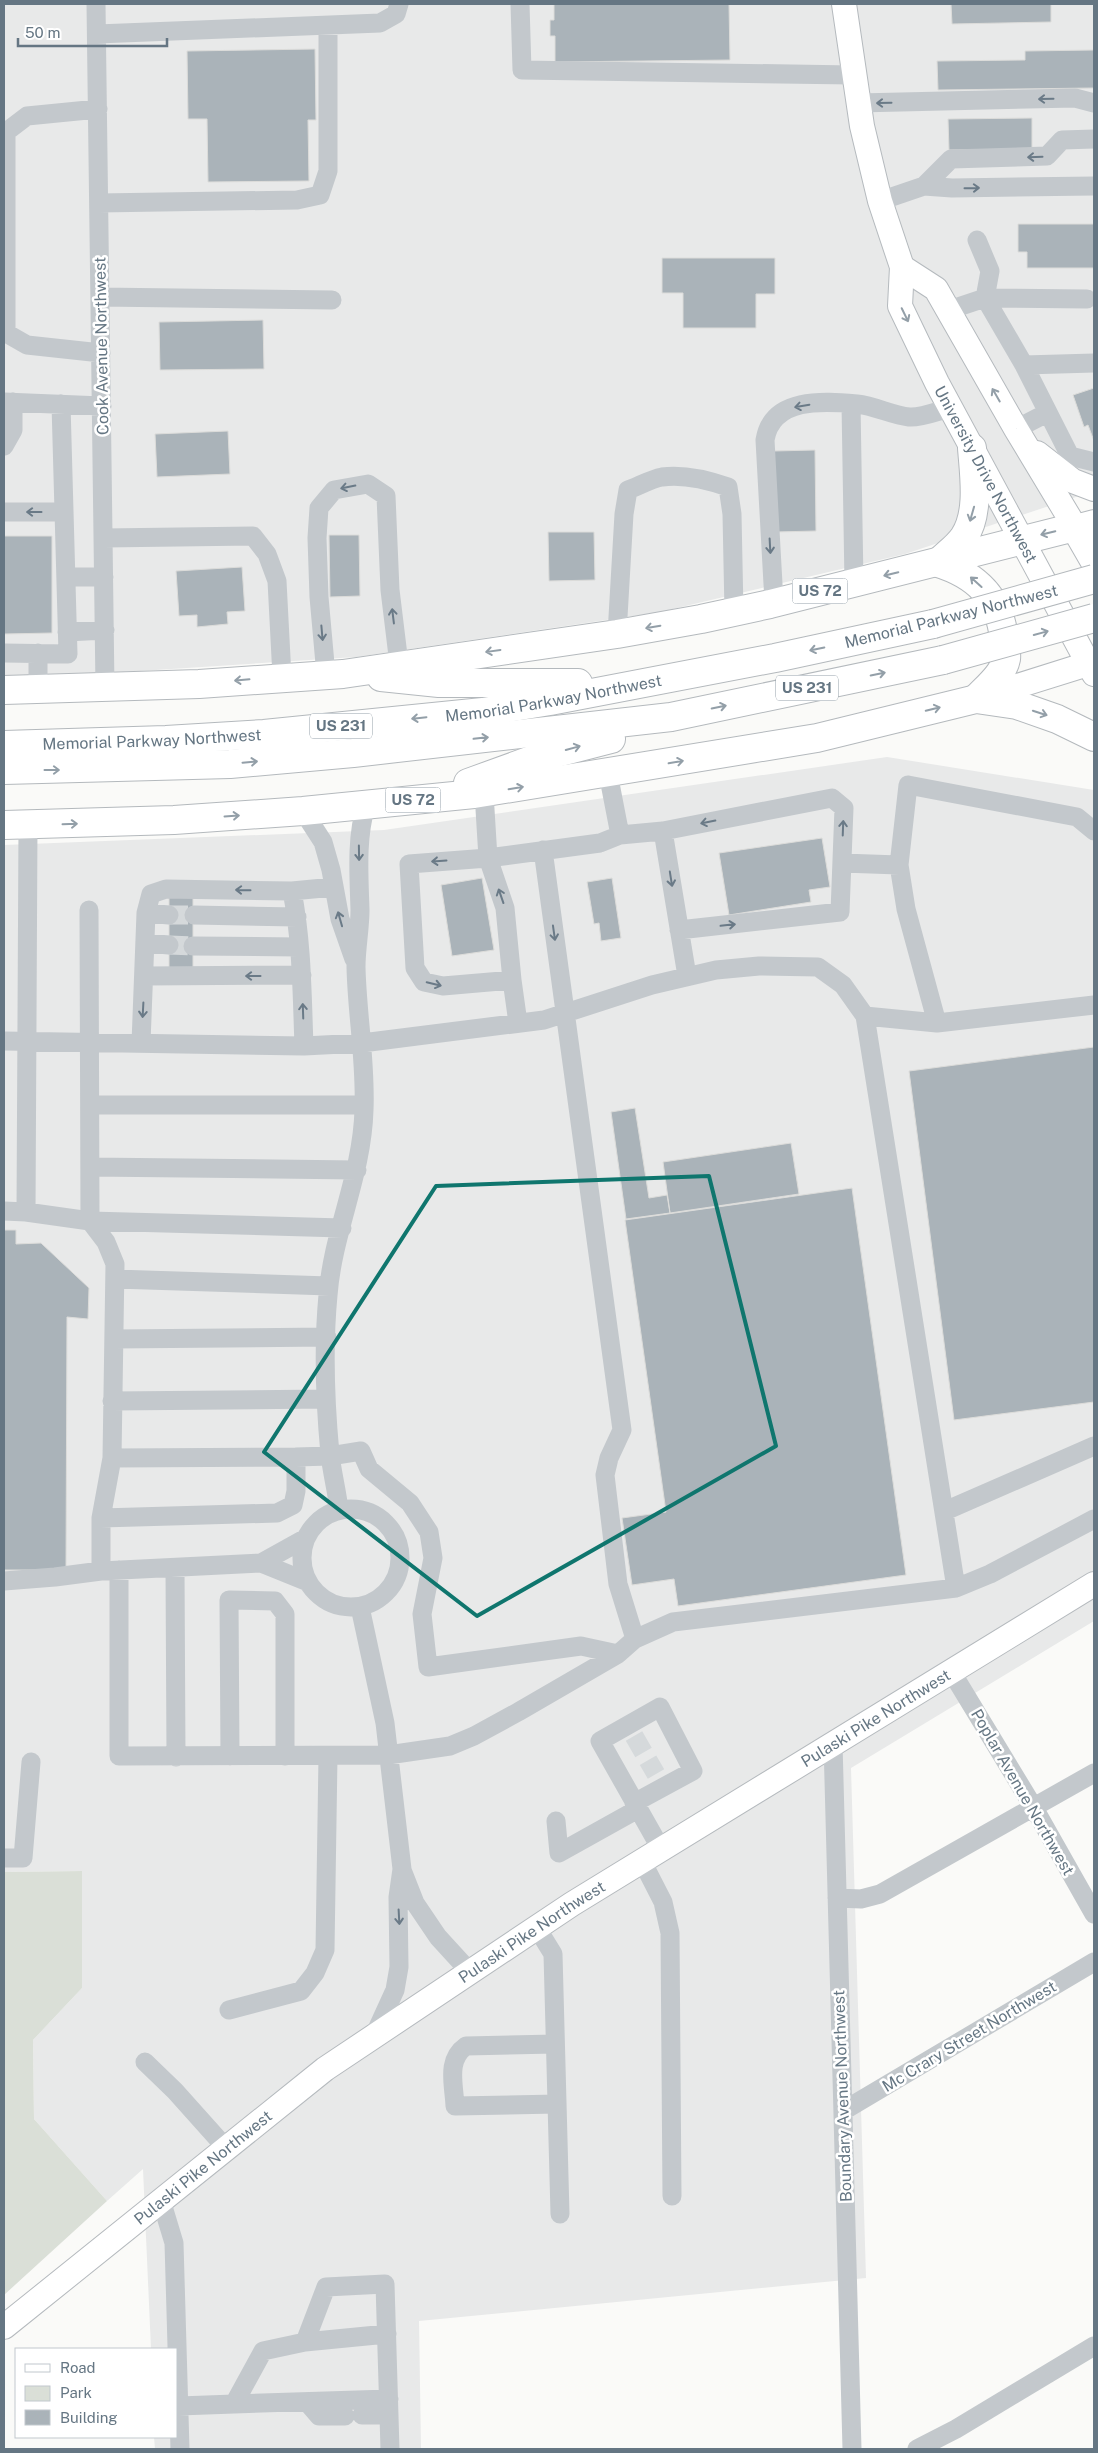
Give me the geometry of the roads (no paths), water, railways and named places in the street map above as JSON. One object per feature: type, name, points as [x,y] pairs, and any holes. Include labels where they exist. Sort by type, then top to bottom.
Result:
[{"type":"highway","points":[[972,448],[975,486],[974,507],[964,537],[938,563],[966,574],[991,597],[999,615],[1006,658],[999,675],[976,699]]},
{"type":"highway","name":"US 72","points":[[4,690],[199,684],[335,674],[617,634],[734,612],[938,563],[1085,524]]},
{"type":"highway","points":[[1085,524],[1094,560]]},
{"type":"highway","name":"Memorial Parkway Northwest","points":[[4,745],[158,740],[264,734],[473,713],[550,701],[775,658],[933,624],[1094,579]]},
{"type":"highway","name":"Memorial Parkway Northwest","points":[[4,770],[230,764],[363,752],[671,717],[943,660],[1094,618]]},
{"type":"highway","points":[[335,674],[448,683],[560,684],[674,677]]},
{"type":"highway","name":"US 72","points":[[16,825],[174,820],[303,812],[484,792],[608,774],[818,738],[976,699],[1017,705],[1057,719],[1094,737]]},
{"type":"highway","points":[[428,799],[538,758],[615,738],[671,717]]},
{"type":"main road","name":"University Drive Northwest","points":[[844,4],[862,126],[880,202],[902,267],[900,306],[950,408],[1092,667]]},
{"type":"main road","points":[[902,267],[936,289],[1020,436],[1085,524]]},
{"type":"main road","points":[[1020,436],[1072,481],[1094,490]]},
{"type":"main road","points":[[976,699],[1092,667]]},
{"type":"main road","name":"Pulaski Pike Northwest","points":[[4,2327],[325,2069],[537,1928],[651,1855],[1094,1584]]},
{"type":"street","name":"Cook Avenue Northwest","points":[[96,4],[105,688]]},
{"type":"street","points":[[97,34],[380,24],[396,14],[399,4]]},
{"type":"street","points":[[520,4],[522,70],[854,75]]},
{"type":"street","points":[[99,203],[297,200],[320,195],[328,171],[328,26]]},
{"type":"street","points":[[858,103],[1075,98],[1094,103]]},
{"type":"street","points":[[98,109],[27,116],[6,132],[6,333],[27,345],[101,353]]},
{"type":"street","points":[[924,186],[951,159],[1047,156],[1062,140],[1094,139]]},
{"type":"street","points":[[880,202],[924,186],[952,188],[1094,186]]},
{"type":"street","points":[[977,240],[990,271],[986,298],[1024,365],[1070,456],[1094,462]]},
{"type":"street","points":[[100,297],[332,300]]},
{"type":"street","points":[[949,310],[986,298],[1087,299]]},
{"type":"street","points":[[1024,365],[1094,363]]},
{"type":"street","points":[[4,446],[13,430],[8,402],[102,406]]},
{"type":"street","points":[[4,652],[68,654],[62,404]]},
{"type":"street","points":[[774,602],[765,440],[766,430],[773,417],[804,404],[851,404],[911,417],[950,408]]},
{"type":"street","points":[[851,404],[854,583]]},
{"type":"street","points":[[1020,436],[1047,413]]},
{"type":"street","points":[[617,634],[624,514],[628,490],[661,477],[686,477],[728,487],[732,514],[734,612]]},
{"type":"street","points":[[335,674],[319,587],[317,538],[320,508],[334,490],[368,484],[386,496],[390,590],[399,664]]},
{"type":"street","points":[[4,512],[64,512]]},
{"type":"street","points":[[104,538],[253,536],[267,554],[276,581],[282,677]]},
{"type":"street","points":[[66,577],[104,577]]},
{"type":"street","points":[[67,632],[105,630]]},
{"type":"street","points":[[38,653],[38,689]]},
{"type":"street","points":[[608,774],[620,835]]},
{"type":"street","points":[[937,1022],[906,909],[899,865],[908,785],[1077,817],[1094,832]]},
{"type":"street","points":[[484,792],[488,858],[505,908],[518,1023]]},
{"type":"street","points":[[512,980],[443,986],[424,982],[415,968],[409,864],[488,858],[600,843],[620,835],[663,831],[832,798],[844,808],[840,912],[679,930]]},
{"type":"street","points":[[339,1510],[330,1456],[326,1399],[327,1337],[329,1286],[358,1170],[363,1139],[362,1043],[356,965],[360,920],[360,824],[366,805]]},
{"type":"street","points":[[303,812],[323,842],[340,919],[356,965]]},
{"type":"street","points":[[16,825],[28,1041],[26,1212]]},
{"type":"street","points":[[663,831],[687,976]]},
{"type":"street","points":[[543,850],[622,1430],[609,1458],[604,1475],[618,1584],[635,1640]]},
{"type":"street","points":[[842,863],[899,865]]},
{"type":"street","points":[[141,1043],[146,913],[150,894],[166,888],[292,891],[334,887]]},
{"type":"street","points":[[292,891],[297,917],[302,975],[304,1046]]},
{"type":"street","points":[[89,910],[90,1221],[106,1242],[115,1264],[112,1458],[101,1518],[110,1571],[119,1756],[388,1755],[450,1746],[474,1736],[618,1654],[635,1640],[673,1622],[956,1588],[990,1574],[1094,1519]]},
{"type":"street","points":[[146,913],[169,915]]},
{"type":"street","points":[[194,915],[297,917]]},
{"type":"street","points":[[146,943],[169,945]]},
{"type":"street","points":[[193,946],[299,947]]},
{"type":"street","points":[[4,1040],[304,1046],[362,1043],[544,1020],[652,985],[716,970],[759,966],[818,967],[843,985],[865,1016],[956,1588]]},
{"type":"street","points":[[145,976],[302,975]]},
{"type":"street","points":[[865,1016],[937,1022],[1094,1005]]},
{"type":"street","points":[[90,1106],[364,1105]]},
{"type":"street","points":[[90,1167],[358,1170]]},
{"type":"street","points":[[4,1211],[26,1212],[90,1221],[342,1228]]},
{"type":"street","points":[[115,1280],[329,1286]]},
{"type":"street","points":[[114,1339],[327,1337]]},
{"type":"street","points":[[112,1401],[326,1399]]},
{"type":"street","points":[[945,1511],[1094,1446]]},
{"type":"street","points":[[112,1458],[296,1457],[330,1456],[361,1451],[369,1469],[410,1503],[429,1532],[433,1558],[422,1614],[428,1666],[581,1646],[618,1654]]},
{"type":"street","points":[[101,1518],[277,1513],[293,1505],[296,1491],[296,1457]]},
{"type":"street","points":[[354,1508],[370,1512],[383,1520],[394,1532],[399,1547],[400,1559],[396,1578],[387,1592],[375,1602],[360,1607],[345,1607],[330,1603],[317,1594],[308,1582],[302,1560],[306,1538],[314,1525],[325,1516],[339,1510],[354,1508]]},
{"type":"street","points":[[261,1563],[306,1538]]},
{"type":"street","points":[[400,1559],[433,1558]]},
{"type":"street","points":[[4,1581],[110,1571],[261,1563],[308,1582]]},
{"type":"street","points":[[175,1568],[176,1757]]},
{"type":"street","points":[[230,1756],[229,1600],[274,1601],[285,1614],[285,1756]]},
{"type":"street","points":[[360,1607],[385,1723],[402,1869],[415,1903],[438,1937],[470,1972]]},
{"type":"street","name":"Poplar Avenue Northwest","points":[[951,1671],[1034,1808],[1094,1914]]},
{"type":"street","points":[[556,1821],[559,1853],[636,1806],[660,1780],[693,1771],[660,1707],[630,1731],[600,1741],[636,1806],[651,1855],[670,1933],[672,2196]]},
{"type":"street","name":"Boundary Avenue Northwest","points":[[833,1743],[852,2449]]},
{"type":"street","points":[[230,2010],[301,1991],[315,1973],[324,1950],[328,1756]]},
{"type":"street","points":[[4,1858],[23,1858],[31,1762]]},
{"type":"street","points":[[837,1898],[861,1899],[880,1894],[1094,1774]]},
{"type":"street","points":[[374,2036],[395,1990],[399,1967],[398,1897],[402,1869]]},
{"type":"street","points":[[537,1928],[553,1954],[560,2214]]},
{"type":"street","name":"Mc Crary Street Northwest","points":[[843,2111],[1094,1962]]},
{"type":"street","points":[[555,2044],[466,2046],[457,2052],[453,2060],[455,2106],[557,2104]]},
{"type":"street","points":[[145,2062],[175,2091],[226,2148]]},
{"type":"street","points":[[162,2200],[174,2243],[177,2348]]},
{"type":"street","points":[[305,2342],[326,2287],[385,2284],[390,2449]]},
{"type":"street","points":[[234,2404],[262,2351],[305,2342],[387,2334]]},
{"type":"street","points":[[918,2449],[956,2429],[1094,2346]]},
{"type":"street","points":[[178,2373],[180,2449]]},
{"type":"street","points":[[179,2406],[307,2402],[389,2407]]},
{"type":"street","points":[[307,2402],[319,2416],[353,2416],[389,2407]]},
{"type":"tunnel","points":[[169,915],[194,915]]},
{"type":"tunnel","points":[[169,945],[193,946]]},
{"type":"tunnel","points":[[634,1736],[656,1774]]}]
